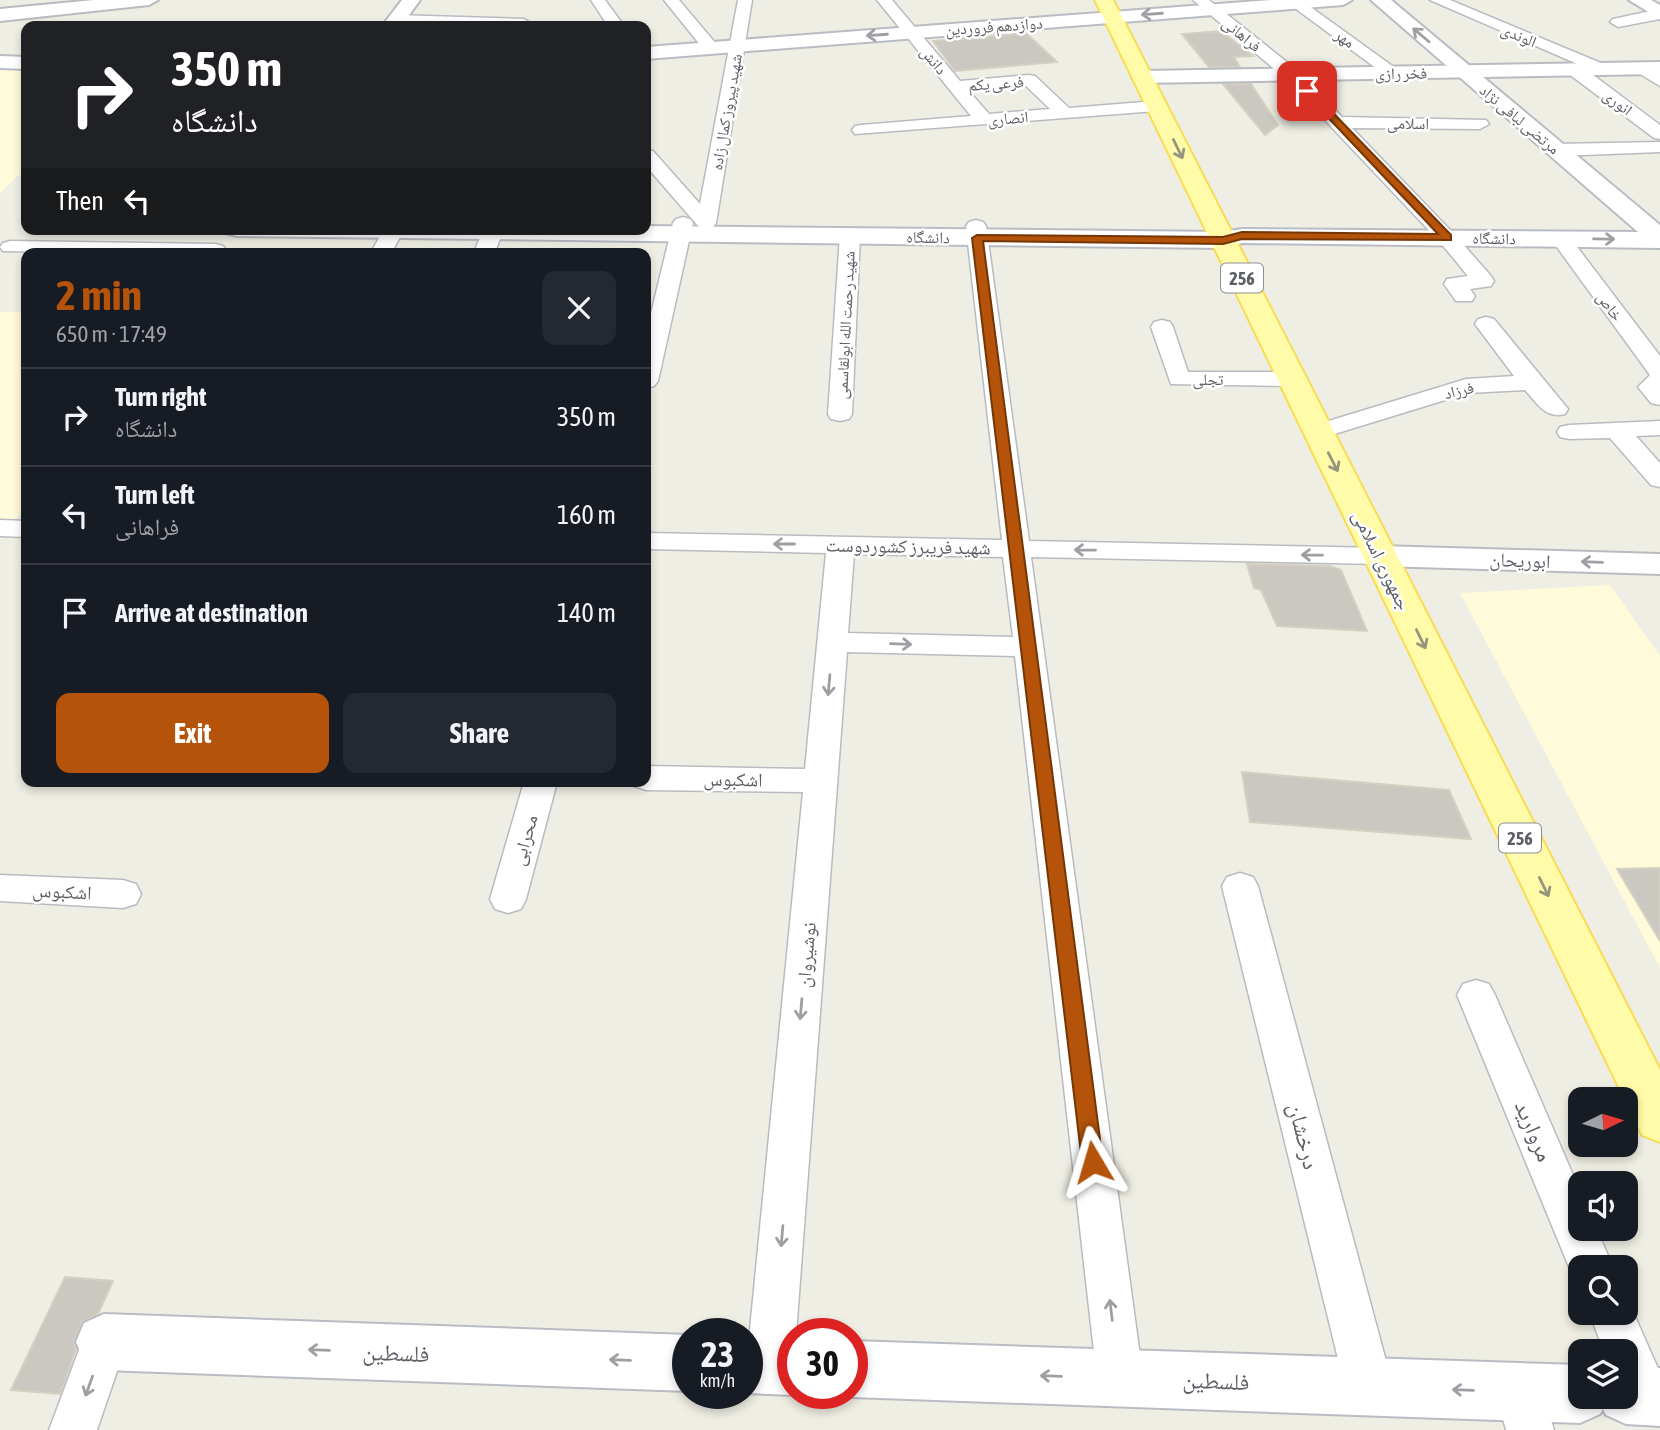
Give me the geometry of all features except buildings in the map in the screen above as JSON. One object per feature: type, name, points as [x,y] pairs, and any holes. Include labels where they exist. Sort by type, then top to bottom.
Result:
[{"type":"main road","points":[[0,15],[89,3],[149,0]]},
{"type":"main road","points":[[395,21],[411,0]]},
{"type":"main road","name":"دوازدهم فروردین","points":[[651,53],[911,33],[1108,9],[1343,0]]},
{"type":"main road","name":"مرتضی لبافی نژاد","points":[[1380,0],[1660,239]]},
{"type":"main road","points":[[1638,0],[1660,14]]},
{"type":"main road","name":"جمهوری اسلامی","points":[[1108,9],[1660,1120]]},
{"type":"main road","points":[[0,62],[21,63]]},
{"type":"main road","name":"فخر رازی","points":[[1142,77],[1602,69],[1654,73]]},
{"type":"main road","name":"دانشگاه","points":[[651,223],[694,229]]},
{"type":"main road","name":"دانشگاه","points":[[651,231],[694,229],[1660,239]]},
{"type":"main road","points":[[218,248],[230,235]]},
{"type":"main road","name":"دانشگاه","points":[[454,235],[490,238],[558,235]]},
{"type":"main road","name":"ابوریحان","points":[[1380,556],[1660,564]]},
{"type":"main road","name":"فلسطین","points":[[104,1342],[672,1362]]},
{"type":"main road","name":"فلسطین","points":[[868,1370],[1369,1387],[1525,1411],[1568,1398]]},
{"type":"street","points":[[598,0],[613,21]]},
{"type":"street","points":[[671,0],[711,48]]},
{"type":"street","name":"شهید پیروز کمال زاده","points":[[651,365],[694,229],[737,46],[745,0]]},
{"type":"street","name":"دانش","points":[[884,0],[985,120]]},
{"type":"street","name":"الوندی","points":[[1437,0],[1602,69]]},
{"type":"street","name":"مهر","points":[[1294,2],[1394,73]]},
{"type":"street","name":"فراهانی","points":[[1206,5],[1292,75],[1447,238],[1483,281],[1455,284],[1464,296]]},
{"type":"street","points":[[1618,22],[1660,14]]},
{"type":"street","name":"انوری","points":[[1575,70],[1660,134]]},
{"type":"street","name":"فرعی یکم","points":[[956,86],[1029,80],[1064,113]]},
{"type":"street","name":"انصاری","points":[[860,130],[1156,106]]},
{"type":"street","name":"اسلامی","points":[[1336,122],[1480,124]]},
{"type":"street","name":"انوری","points":[[1557,150],[1660,147]]},
{"type":"street","points":[[651,163],[694,229]]},
{"type":"street","name":"شهید رحمت الله ابولقاسمی","points":[[840,414],[848,231]]},
{"type":"street","points":[[976,232],[1120,1378]]},
{"type":"street","name":"خاص","points":[[1561,239],[1660,375],[1650,387],[1660,398]]},
{"type":"street","points":[[10,247],[79,248]]},
{"type":"street","points":[[1486,324],[1556,410]]},
{"type":"street","name":"تجلی","points":[[1162,327],[1179,379],[1292,379]]},
{"type":"street","name":"فرزاد","points":[[1318,432],[1466,386],[1531,382]]},
{"type":"street","points":[[1569,432],[1660,428]]},
{"type":"street","points":[[1617,430],[1660,479]]},
{"type":"street","points":[[0,528],[21,528]]},
{"type":"street","name":"شهید فریبرز کشوردوست","points":[[651,541],[1380,556]]},
{"type":"street","name":"نوشیروان","points":[[770,1366],[841,544]]},
{"type":"street","points":[[833,642],[1028,647]]},
{"type":"street","name":"اشکبوس","points":[[651,778],[821,781]]},
{"type":"street","name":"محرابی","points":[[508,899],[540,787]]},
{"type":"street","name":"درخشان","points":[[1240,886],[1369,1387]]},
{"type":"street","name":"اشکبوس","points":[[0,888],[123,894]]},
{"type":"street","name":"مروارید","points":[[1476,995],[1586,1255]]},
{"type":"street","points":[[1616,1325],[1644,1396]]},
{"type":"street","points":[[73,1430],[104,1342]]},
{"type":"shaded area","points":[[0,69],[21,69],[21,176],[17,176],[0,194]]},
{"type":"shaded area","points":[[0,312],[21,312],[21,513],[0,540]]},
{"type":"shaded area","points":[[1610,585],[1660,656],[1660,968],[1460,593]]},
{"type":"route","points":[[1093,1162],[977,238],[1447,238],[1307,91]]}]
